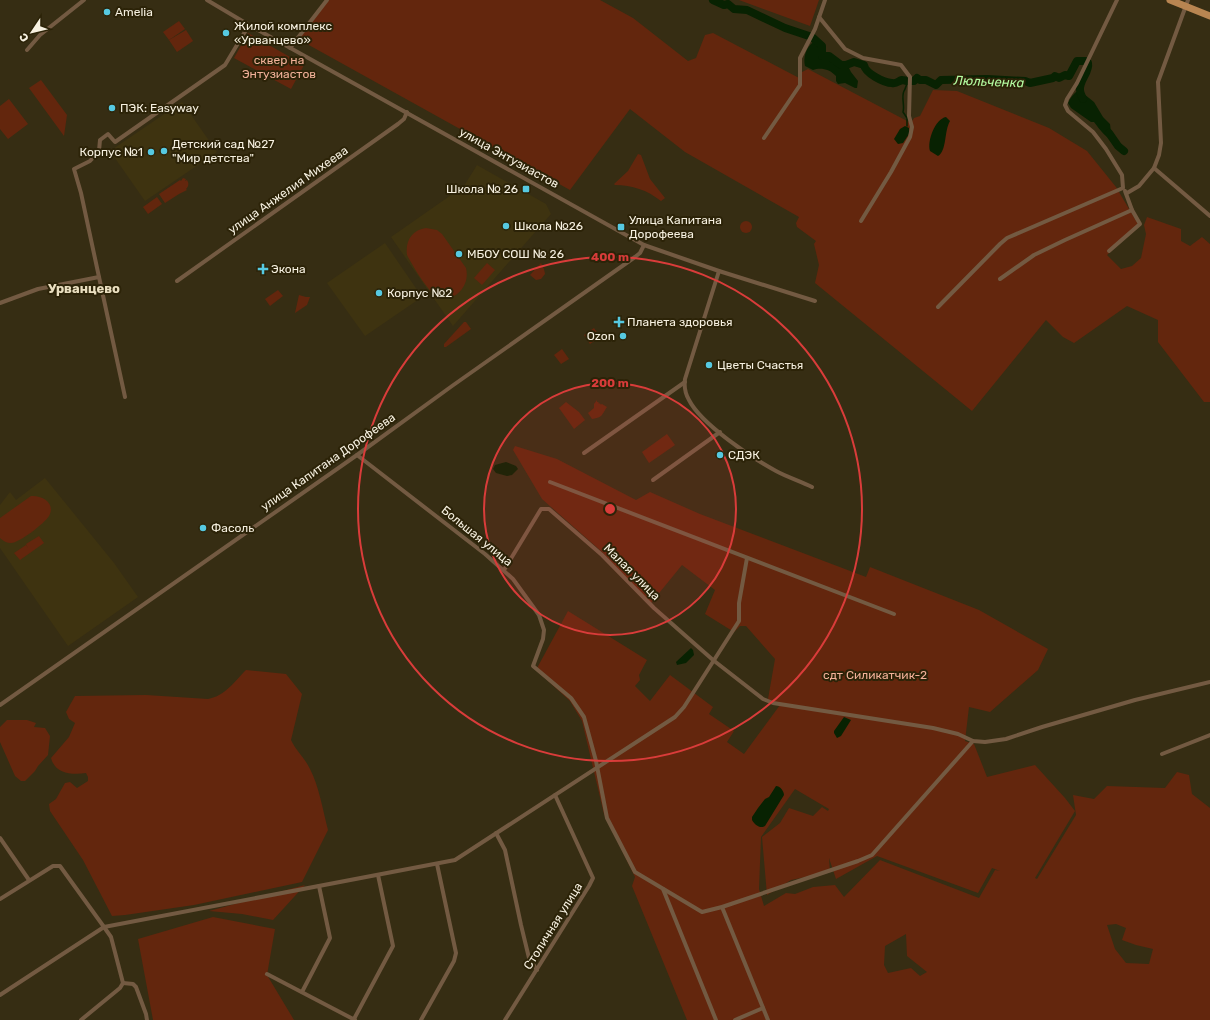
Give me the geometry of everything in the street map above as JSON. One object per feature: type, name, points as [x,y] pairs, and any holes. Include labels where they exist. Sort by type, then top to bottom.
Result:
[{"type":"main road","points":[[1170,0],[1187,3],[1210,16]]},
{"type":"street","points":[[27,50],[40,35],[84,0]]},
{"type":"street","name":"улица Энтузиастов","points":[[207,0],[290,48],[644,245],[719,271],[815,301]]},
{"type":"street","points":[[290,48],[327,0]]},
{"type":"street","points":[[764,138],[800,85],[800,58],[819,17],[825,0]]},
{"type":"street","points":[[1109,251],[1140,224],[1132,210],[1127,193],[1123,188],[1122,175],[1106,149],[1093,132],[1068,111],[1065,105],[1066,100],[1077,83],[1117,0]]},
{"type":"street","points":[[1127,193],[1139,186],[1154,168],[1159,155],[1161,143],[1158,82],[1187,3]]},
{"type":"street","points":[[819,17],[845,49],[862,58],[901,65],[910,78],[909,116],[912,127],[910,137],[861,221]]},
{"type":"street","points":[[126,397],[81,193],[74,169],[90,161],[99,151],[100,140],[108,134],[115,142],[225,65],[249,25]]},
{"type":"street","name":"улица Анжелия Михеева","points":[[177,281],[398,124],[404,119],[407,112]]},
{"type":"street","points":[[1154,168],[1210,216]]},
{"type":"street","points":[[938,307],[1007,238],[1123,188]]},
{"type":"street","points":[[1000,279],[1034,255],[1132,210]]},
{"type":"street","name":"улица Капитана Дорофеева","points":[[0,705],[357,455],[635,257],[640,253],[644,245]]},
{"type":"street","points":[[719,271],[685,382],[686,392],[693,407],[720,432],[751,456],[776,471],[812,487]]},
{"type":"street","points":[[0,304],[38,289],[99,277]]},
{"type":"street","points":[[584,453],[685,382]]},
{"type":"street","points":[[653,480],[720,432]]},
{"type":"street","name":"Большая улица","points":[[357,455],[421,503],[504,570],[513,579],[542,621],[544,630],[543,639],[533,666],[571,698],[584,717],[597,767]]},
{"type":"street","points":[[550,482],[894,614]]},
{"type":"street","name":"Малая улица","points":[[504,570],[541,510],[549,509],[602,556],[654,608],[713,660],[763,699],[773,703],[933,728],[958,734],[973,742]]},
{"type":"street","points":[[0,994],[104,927],[455,860],[675,717],[684,708],[739,621],[739,603],[747,558]]},
{"type":"street","points":[[597,767],[607,818],[635,872],[702,912],[722,907],[872,855],[973,742],[1006,739],[1135,700],[1210,682]]},
{"type":"street","points":[[1162,754],[1210,735]]},
{"type":"street","name":"Столичная улица","points":[[505,1020],[593,878],[555,795]]},
{"type":"street","points":[[496,833],[505,850],[529,958],[537,970]]},
{"type":"street","points":[[0,838],[29,880]]},
{"type":"street","points":[[421,1020],[454,961],[456,953],[437,864]]},
{"type":"street","points":[[0,899],[53,866],[60,866],[111,937],[123,983],[120,988],[81,1020]]},
{"type":"street","points":[[267,974],[355,1020],[393,946],[378,875]]},
{"type":"street","points":[[302,992],[330,938],[319,886]]},
{"type":"street","points":[[663,888],[716,1020]]},
{"type":"street","points":[[722,907],[768,1020]]},
{"type":"street","points":[[123,983],[133,984],[136,987],[147,1020]]},
{"type":"street","points":[[735,1020],[763,1008]]},
{"type":"shaded area","points":[[817,41],[822,46],[822,56],[829,56],[841,65],[846,65],[849,68],[858,81],[857,88],[845,83],[838,84],[836,81],[836,76],[828,70],[813,70],[805,66],[804,59],[807,50],[813,42]]},
{"type":"shaded area","points":[[1079,90],[1094,102],[1103,117],[1110,124],[1111,132],[1117,141],[1107,137],[1094,122],[1091,122],[1071,108],[1068,103],[1072,96]]},
{"type":"shaded area","name":"Детский сад №27 \"Мир детства\"","points":[[182,102],[217,152],[145,201],[110,151]]},
{"type":"shaded area","points":[[946,117],[950,121],[943,150],[938,156],[930,151],[929,147],[931,136],[938,122]]},
{"type":"shaded area","points":[[905,126],[909,128],[909,134],[903,143],[898,144],[894,139],[900,129]]},
{"type":"shaded area","name":"МБОУ СОШ № 26","points":[[477,165],[546,204],[551,214],[453,326],[391,237],[464,186]]},
{"type":"shaded area","points":[[385,243],[422,297],[365,336],[327,283]]},
{"type":"shaded area","points":[[506,462],[516,466],[518,469],[512,475],[507,476],[496,473],[493,469],[495,465]]},
{"type":"shaded area","points":[[45,478],[114,563],[138,597],[68,646],[0,548],[0,505],[10,492],[16,500]]},
{"type":"shaded area","points":[[691,648],[694,655],[686,663],[677,665],[676,662]]},
{"type":"shaded area","points":[[844,717],[851,720],[841,736],[837,738],[834,731]]},
{"type":"shaded area","points":[[776,786],[782,789],[784,795],[765,826],[758,826],[752,820],[752,817]]},
{"type":"green space","points":[[329,0],[600,0],[633,18],[688,61],[696,58],[705,35],[713,33],[801,79],[802,72],[808,69],[911,123],[914,118],[920,116],[933,90],[957,91],[1049,128],[1087,151],[1116,187],[1138,224],[1139,226],[1107,255],[1121,269],[1132,266],[1141,258],[1146,234],[1144,225],[1147,217],[1181,229],[1181,241],[1190,246],[1202,237],[1210,244],[1210,402],[1204,402],[1158,342],[1158,320],[1127,306],[1074,343],[1063,337],[1046,320],[972,411],[815,283],[819,265],[814,244],[816,241],[797,227],[796,223],[799,217],[685,152],[630,109],[570,190],[298,39]]},
{"type":"green space","points":[[739,0],[819,0],[810,26]]},
{"type":"green space","points":[[179,21],[185,29],[169,40],[163,32]]},
{"type":"green space","points":[[186,30],[193,41],[177,52],[169,40]]},
{"type":"green space","name":"сквер на Энтузиастов","points":[[248,33],[304,65],[291,89],[234,58]]},
{"type":"green space","points":[[41,80],[67,115],[64,136],[29,88]]},
{"type":"green space","points":[[9,99],[28,124],[8,139],[0,129],[0,106]]},
{"type":"green space","points":[[638,154],[641,155],[650,179],[665,198],[661,201],[639,189],[614,184],[628,171]]},
{"type":"green space","points":[[183,178],[188,182],[187,190],[165,203],[159,194],[180,180],[181,181]]},
{"type":"green space","points":[[157,197],[162,204],[148,214],[143,207]]},
{"type":"green space","points":[[744,221],[748,221],[752,227],[748,233],[744,233],[740,229],[740,225]]},
{"type":"green space","points":[[426,228],[437,230],[442,234],[466,268],[467,275],[463,288],[453,297],[440,297],[433,293],[423,281],[407,255],[407,245],[410,237],[417,231]]},
{"type":"green space","points":[[487,263],[495,270],[482,285],[474,278]]},
{"type":"green space","points":[[541,263],[545,274],[541,279],[536,280],[530,275]]},
{"type":"green space","points":[[278,290],[283,296],[270,306],[265,299]]},
{"type":"green space","points":[[299,295],[310,297],[307,305],[295,313]]},
{"type":"green space","points":[[464,322],[466,322],[471,329],[444,347],[444,344]]},
{"type":"green space","points":[[594,328],[600,337],[590,344],[584,335]]},
{"type":"green space","points":[[562,349],[569,359],[561,364],[554,355]]},
{"type":"green space","points":[[597,400],[597,402],[599,402],[598,403],[601,404],[600,405],[602,404],[607,407],[601,416],[592,419],[588,413],[594,408],[594,404]]},
{"type":"green space","points":[[566,402],[579,412],[585,420],[574,429],[559,408]]},
{"type":"green space","points":[[667,434],[675,445],[649,463],[642,452]]},
{"type":"green space","name":"сдт Силикатчик-2","points":[[515,446],[557,459],[636,500],[650,492],[700,514],[866,577],[870,567],[979,610],[1048,649],[1038,670],[990,712],[969,707],[965,741],[974,744],[987,777],[1035,765],[1075,811],[1035,878],[1037,879],[1076,815],[1073,795],[1094,799],[1107,786],[1165,788],[1177,772],[1189,775],[1192,794],[1210,808],[1210,1020],[687,1020],[632,886],[635,877],[604,814],[582,721],[570,701],[536,670],[568,611],[647,660],[639,675],[640,680],[635,686],[650,701],[670,675],[713,707],[709,714],[734,731],[727,742],[744,754],[780,705],[768,699],[775,659],[746,626],[740,626],[734,632],[705,614],[715,590],[682,565],[651,603],[601,551],[542,499],[513,450]],"holes":[[[795,789],[829,809],[828,811],[822,807],[813,816],[789,808],[780,823],[762,837],[767,895],[791,880],[830,872],[829,858],[836,879],[877,856],[978,893],[992,868],[1000,871],[995,870],[979,898],[880,860],[844,897],[835,885],[813,887],[795,894],[786,893],[764,906],[759,889],[761,837]],[[1116,924],[1126,928],[1122,940],[1153,949],[1149,964],[1126,963],[1115,949],[1107,925]],[[906,934],[907,956],[927,972],[920,976],[911,968],[888,973],[884,965],[885,946]]]},
{"type":"green space","points":[[31,496],[43,498],[47,501],[51,507],[49,516],[37,528],[20,540],[11,543],[4,541],[0,538],[0,518]]},
{"type":"green space","points":[[39,536],[44,543],[20,560],[14,553],[26,545],[28,548],[26,544]]},
{"type":"green space","points":[[246,670],[286,674],[302,694],[291,740],[308,765],[313,776],[328,830],[302,882],[194,905],[112,916],[83,860],[50,811],[49,804],[56,799],[65,783],[70,782],[77,788],[88,781],[86,773],[75,774],[60,770],[53,763],[51,758],[69,737],[75,723],[69,719],[66,712],[75,696],[146,695],[208,699],[220,695]]},
{"type":"green space","points":[[7,720],[27,720],[36,723],[34,727],[45,728],[50,736],[48,755],[25,781],[21,781],[15,776],[0,742],[0,727]]},
{"type":"green space","points":[[305,885],[273,920],[242,914],[209,911]]},
{"type":"green space","points":[[213,917],[275,929],[267,975],[294,1020],[153,1020],[138,939]]},
{"type":"waterway","name":"Люльченка","points":[[713,0],[724,5],[728,4],[734,9],[747,10],[785,28],[809,36]]},
{"type":"waterway","name":"Люльченка","points":[[812,37],[822,46],[822,56],[829,56],[841,65],[854,62],[864,65],[871,74],[889,83],[895,83],[902,80],[908,81]]},
{"type":"waterway","name":"Люльченка","points":[[911,81],[914,81],[917,78],[920,80],[926,80],[936,85],[941,80],[987,79],[1025,81],[1030,83],[1053,78],[1055,76],[1059,78],[1065,75],[1069,76],[1077,61],[1085,61]]},
{"type":"waterway","name":"Люльченка","points":[[1083,99],[1080,92],[1080,86],[1087,70],[1088,63]]},
{"type":"waterway","points":[[907,81],[903,96],[903,112],[907,118],[907,126]]},
{"type":"waterway","name":"Люльченка","points":[[1109,133],[1118,146],[1124,151]]},
{"type":"place","name":"Amelia","points":[[107,12]]},
{"type":"place","name":"Жилой комплекс «Урванцево»","points":[[226,33]]},
{"type":"place","name":"ПЭК: Easyway","points":[[112,108]]},
{"type":"place","name":"Детский сад №27 \"Мир детства\"","points":[[164,151]]},
{"type":"place","name":"Корпус №1","points":[[151,152]]},
{"type":"place","name":"Школа № 26","points":[[526,189]]},
{"type":"place","name":"Школа №26","points":[[506,226]]},
{"type":"place","name":"Улица Капитана Дорофеева","points":[[621,227]]},
{"type":"place","name":"МБОУ СОШ № 26","points":[[459,254]]},
{"type":"place","name":"Экона","points":[[263,269]]},
{"type":"place","name":"Корпус №2","points":[[379,293]]},
{"type":"place","name":"Планета здоровья","points":[[619,322]]},
{"type":"place","name":"Ozon","points":[[623,336]]},
{"type":"place","name":"Цветы Счастья","points":[[709,365]]},
{"type":"place","name":"СДЭК","points":[[720,455]]},
{"type":"place","name":"Фасоль","points":[[203,528]]},
{"type":"district","name":"Урванцево","points":[[84,288]]}]
